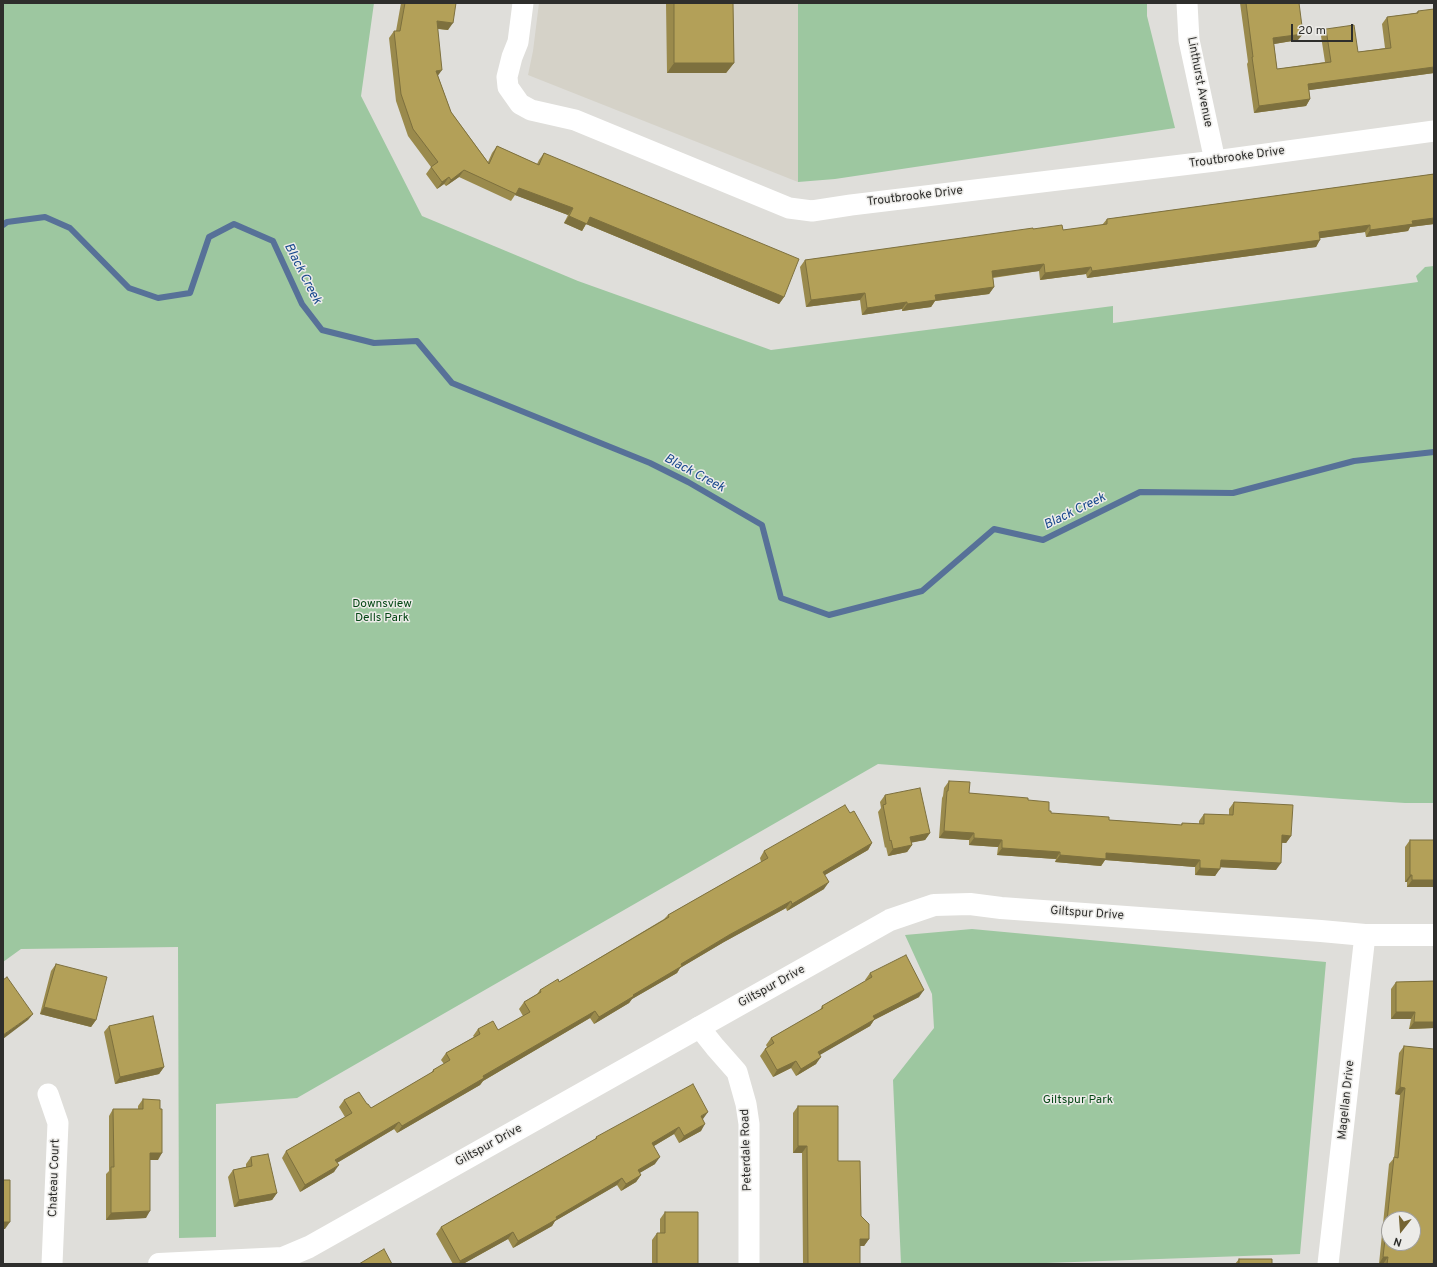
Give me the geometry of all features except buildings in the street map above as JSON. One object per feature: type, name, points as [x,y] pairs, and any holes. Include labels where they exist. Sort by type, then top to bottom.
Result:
[{"type":"street","name":"Troutbrooke Drive","points":[[523,3],[518,42],[512,57],[507,77],[508,87],[520,104],[530,110],[575,120],[789,208],[812,211],[1215,161],[1434,131]]},
{"type":"street","name":"Linthurst Avenue","points":[[1187,3],[1189,40],[1215,161]]},
{"type":"street","name":"Giltspur Drive","points":[[159,1264],[284,1261],[890,920],[934,905],[970,904],[1365,936],[1434,935]]},
{"type":"street","name":"Magellan Drive","points":[[1328,1264],[1365,936]]},
{"type":"street","name":"Peterdale Road","points":[[699,1027],[737,1072],[746,1104],[749,1124],[749,1264]]},
{"type":"street","name":"Chateau Court","points":[[48,1094],[58,1123],[52,1264]]},
{"type":"shaded area","points":[[539,3],[798,3],[798,182],[528,75],[533,51]]},
{"type":"green space","name":"Downsview Dells Park","points":[[3,3],[374,3],[361,96],[422,216],[578,281],[771,350],[1113,306],[1113,323],[1418,282],[1416,276],[1425,267],[1434,266],[1434,803],[1405,803],[1343,799],[878,764],[297,1098],[216,1104],[216,1237],[179,1238],[178,947],[21,949],[3,962]]},
{"type":"green space","points":[[798,3],[1147,3],[1147,16],[1175,128],[835,179],[798,182]]},
{"type":"green space","name":"Giltspur Park","points":[[972,929],[1326,962],[1300,1254],[1018,1264],[901,1264],[893,1080],[934,1028],[932,994],[905,935]]},
{"type":"waterway","name":"Black Creek","points":[[3,225],[7,222],[45,217],[70,228],[129,288],[158,298],[190,293],[209,237],[234,224],[273,241],[302,304],[322,330],[374,343],[417,341],[452,383],[650,463],[688,482],[762,525],[781,598],[829,615],[922,591],[994,529],[1043,540],[1140,492],[1233,493],[1354,461],[1434,452]]}]
